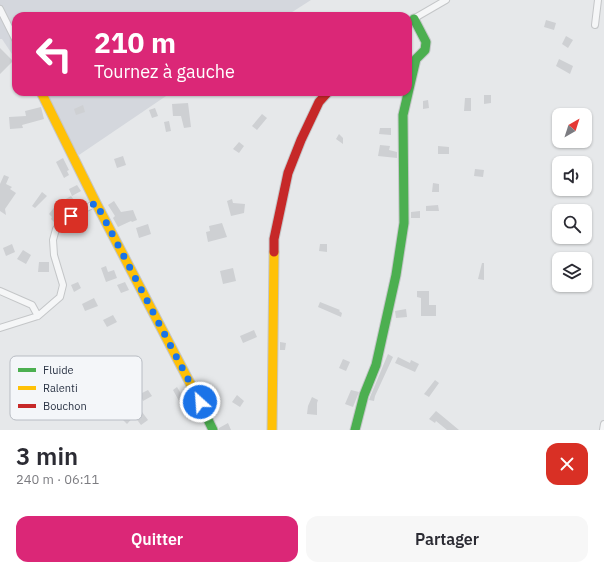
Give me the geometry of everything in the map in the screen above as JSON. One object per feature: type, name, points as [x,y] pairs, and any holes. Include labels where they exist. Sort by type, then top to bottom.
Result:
[{"type":"street","points":[[412,20],[446,0]]},
{"type":"street","points":[[595,25],[598,0]]},
{"type":"street","points":[[0,9],[12,33]]},
{"type":"street","points":[[412,22],[426,42],[424,50],[416,59],[412,77]]},
{"type":"street","points":[[43,96],[96,203],[213,430]]},
{"type":"street","points":[[272,430],[274,239],[288,173],[301,140],[319,102],[324,96]]},
{"type":"street","points":[[356,430],[364,395],[376,365],[396,275],[404,223],[403,116],[408,96]]},
{"type":"street","points":[[0,328],[38,316],[60,297],[63,285],[54,254],[53,240],[56,229],[71,216],[96,203]]},
{"type":"street","points":[[0,291],[32,305],[38,316]]},
{"type":"street","points":[[603,430],[604,424]]},
{"type":"shaded area","points":[[0,0],[311,0],[292,12],[12,12],[12,54],[2,39],[0,39]]},
{"type":"shaded area","points":[[40,96],[166,96],[79,155]]},
{"type":"building","points":[[546,20],[556,23],[554,30],[544,27]]},
{"type":"building","points":[[566,36],[573,40],[568,48],[562,44]]},
{"type":"building","points":[[0,48],[12,60],[12,62],[0,74]]},
{"type":"building","points":[[559,59],[573,66],[570,74],[556,66]]},
{"type":"building","points":[[484,95],[491,95],[491,103],[484,104]]},
{"type":"building","points":[[465,98],[471,98],[471,111],[464,111]]},
{"type":"building","points":[[428,100],[429,108],[423,109],[423,101]]},
{"type":"building","points":[[188,103],[191,127],[184,128],[181,116],[173,116],[172,104]]},
{"type":"building","points":[[83,105],[85,112],[76,115],[74,109]]},
{"type":"building","points":[[41,107],[44,119],[22,125],[23,128],[10,129],[9,117],[26,116],[25,111]]},
{"type":"building","points":[[155,108],[158,116],[152,118],[149,110]]},
{"type":"building","points":[[262,114],[267,118],[257,130],[252,126]]},
{"type":"building","points":[[169,121],[171,131],[166,132],[164,122]]},
{"type":"building","points":[[380,128],[391,128],[391,135],[379,134]]},
{"type":"building","points":[[339,134],[343,138],[343,144],[336,139]]},
{"type":"building","points":[[239,142],[244,146],[239,153],[233,149]]},
{"type":"building","points":[[380,145],[390,146],[389,150],[397,152],[397,158],[378,156]]},
{"type":"building","points":[[438,146],[449,147],[449,154],[438,154]]},
{"type":"building","points":[[123,156],[126,165],[117,168],[114,159]]},
{"type":"building","points":[[63,158],[69,170],[67,171],[69,175],[64,178],[56,162]]},
{"type":"building","points":[[475,169],[484,170],[483,177],[474,176]]},
{"type":"building","points":[[4,175],[9,177],[6,184],[12,187],[10,189],[16,193],[5,209],[6,215],[0,211],[0,184]]},
{"type":"building","points":[[433,183],[439,184],[439,192],[432,192]]},
{"type":"building","points":[[77,185],[81,191],[72,196],[69,189]]},
{"type":"building","points":[[42,192],[47,196],[35,208],[32,206]]},
{"type":"building","points":[[71,196],[79,207],[71,210],[65,215],[64,213],[55,223],[49,214],[57,204],[60,206],[64,200]]},
{"type":"building","points":[[232,199],[233,203],[245,204],[244,213],[231,216],[227,201]]},
{"type":"building","points":[[114,201],[121,212],[133,210],[137,220],[118,227],[113,218],[115,216],[108,205]]},
{"type":"building","points":[[438,205],[439,211],[426,211],[426,206]]},
{"type":"building","points":[[420,211],[420,218],[411,218],[411,212]]},
{"type":"building","points":[[222,223],[227,237],[208,242],[206,232],[210,231],[209,226]]},
{"type":"building","points":[[148,224],[151,234],[139,238],[136,228]]},
{"type":"building","points":[[12,244],[15,252],[6,256],[3,248]]},
{"type":"building","points":[[320,244],[327,244],[327,252],[319,251]]},
{"type":"building","points":[[23,250],[31,255],[26,264],[17,259]]},
{"type":"building","points":[[39,262],[49,262],[49,272],[38,272]]},
{"type":"building","points":[[482,263],[484,263],[484,280],[478,279]]},
{"type":"building","points":[[106,266],[108,272],[114,270],[117,278],[106,282],[101,268]]},
{"type":"building","points":[[233,268],[236,281],[223,284],[220,271]]},
{"type":"building","points":[[78,282],[81,288],[74,292],[71,285]]},
{"type":"building","points":[[125,282],[129,290],[121,293],[117,285]]},
{"type":"building","points":[[417,291],[429,291],[429,305],[436,305],[436,316],[421,316],[421,298],[417,297]]},
{"type":"building","points":[[94,298],[98,306],[85,311],[82,304]]},
{"type":"building","points":[[320,302],[340,310],[339,311],[342,313],[341,317],[318,307]]},
{"type":"building","points":[[406,309],[407,317],[396,318],[395,311]]},
{"type":"building","points":[[113,315],[117,322],[107,327],[103,320]]},
{"type":"building","points":[[254,330],[257,337],[243,343],[240,336]]},
{"type":"building","points":[[280,342],[286,343],[285,350],[280,350]]},
{"type":"building","points":[[388,354],[393,357],[374,401],[369,400],[370,397]]},
{"type":"building","points":[[398,357],[410,363],[411,360],[419,364],[415,372],[395,363]]},
{"type":"building","points":[[343,359],[350,362],[346,371],[339,368]]},
{"type":"building","points":[[435,380],[439,383],[429,397],[424,394]]},
{"type":"building","points":[[177,387],[183,397],[189,394],[195,406],[185,412],[173,390]]},
{"type":"building","points":[[208,389],[213,398],[207,401],[202,392]]},
{"type":"building","points":[[148,390],[152,396],[143,401],[142,393]]},
{"type":"building","points":[[351,390],[359,392],[353,407],[345,404]]},
{"type":"building","points":[[237,395],[244,401],[240,407],[232,402]]},
{"type":"building","points":[[312,397],[318,400],[317,415],[307,414],[308,406]]},
{"type":"building","points":[[436,411],[459,430],[447,430],[436,421],[435,423],[429,419]]},
{"type":"building","points":[[142,412],[148,420],[141,425],[137,420],[142,420]]},
{"type":"building","points":[[123,420],[131,420],[127,424]]},
{"type":"building","points":[[228,423],[231,430],[219,430],[219,428]]},
{"type":"traffic: fast","points":[[412,76],[416,59],[425,50],[426,42],[414,19]]},
{"type":"traffic: fast","points":[[355,430],[364,395],[376,365],[396,275],[404,223],[403,115],[407,96]]},
{"type":"traffic: fast","points":[[191,385],[213,430]]},
{"type":"traffic: slow","points":[[43,96],[96,203],[191,385]]},
{"type":"traffic: slow","points":[[272,430],[274,252]]},
{"type":"traffic: jam","points":[[274,252],[274,239],[288,173],[301,140],[319,102],[324,96]]},
{"type":"route","points":[[71,216],[96,203],[200,402]]}]
